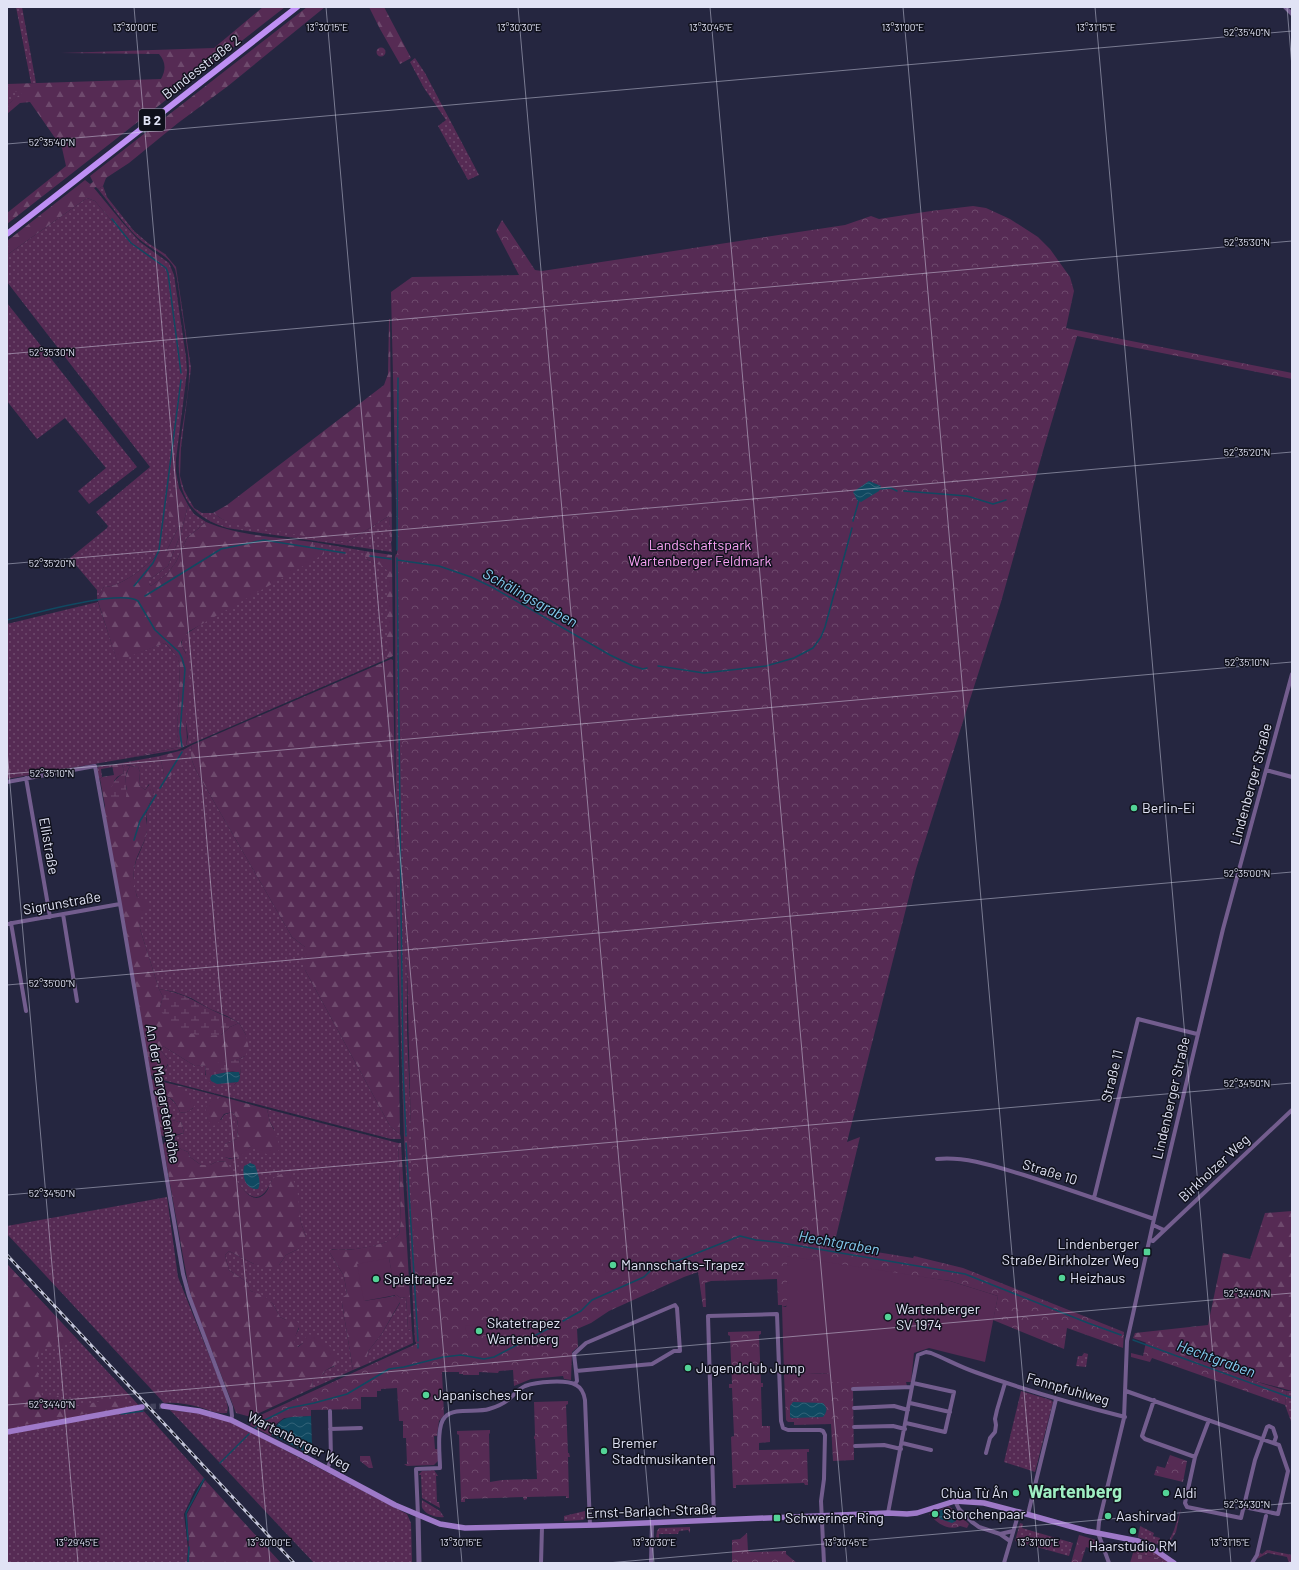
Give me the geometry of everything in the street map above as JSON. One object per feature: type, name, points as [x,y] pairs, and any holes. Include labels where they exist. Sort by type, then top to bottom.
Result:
[{"type":"main road","name":"Bundesstraße 2","points":[[7,234],[297,7]]},
{"type":"main road","name":"Wartenberger Weg","points":[[163,1406],[200,1410],[231,1420],[395,1505],[418,1515]]},
{"type":"main road","points":[[7,1432],[142,1407]]},
{"type":"main road","name":"Ernst-Barlach-Straße","points":[[418,1515],[440,1524],[465,1528],[542,1527],[888,1513],[907,1514],[917,1513],[955,1500]]},
{"type":"main road","points":[[955,1500],[964,1500],[984,1504],[1028,1514],[1079,1529],[1138,1541],[1174,1563]]},
{"type":"street","points":[[1285,7],[1292,14]]},
{"type":"street","name":"Lindenberger Straße","points":[[1098,1533],[1099,1523],[1125,1417],[1127,1341],[1154,1219],[1223,929],[1292,674]]},
{"type":"street","name":"An der Margaretenhöhe","points":[[26,778],[95,766],[183,1274],[189,1296],[231,1407],[231,1420]]},
{"type":"street","points":[[1266,770],[1292,777]]},
{"type":"street","points":[[7,782],[26,778]]},
{"type":"street","name":"Ellistraße","points":[[26,778],[50,917]]},
{"type":"street","name":"Sigrunstraße","points":[[9,924],[120,904]]},
{"type":"street","points":[[63,914],[77,1001]]},
{"type":"street","points":[[9,924],[26,1011]]},
{"type":"street","name":"Straße 11","points":[[1094,1198],[1138,1019],[1197,1034]]},
{"type":"street","name":"Birkholzer Weg","points":[[1150,1240],[1153,1241],[1292,1110]]},
{"type":"street","name":"Straße 10","points":[[937,1159],[957,1160],[995,1167],[1083,1193],[1154,1219]]},
{"type":"street","points":[[1153,1225],[1164,1230]]},
{"type":"street","points":[[575,1384],[577,1381],[574,1354],[586,1343],[675,1305],[677,1308],[680,1351],[674,1351],[652,1364],[576,1371]]},
{"type":"street","points":[[714,1520],[708,1316],[777,1314],[781,1421],[783,1428],[788,1430],[820,1430],[823,1431],[825,1435],[824,1479],[821,1501],[824,1563]]},
{"type":"street","name":"Fennpfuhlweg","points":[[888,1513],[910,1403],[917,1357],[926,1352],[1005,1383],[1056,1399],[1125,1417]]},
{"type":"street","points":[[419,1563],[416,1469],[440,1468],[440,1430],[444,1418],[452,1413],[488,1410],[509,1399],[524,1387],[534,1384],[567,1382],[575,1384],[581,1388],[585,1400],[590,1525]]},
{"type":"street","name":"Fennpfuhlweg","points":[[986,1453],[990,1438],[995,1432],[996,1414],[1005,1383]]},
{"type":"street","points":[[853,1390],[913,1385],[954,1392],[945,1432],[906,1423]]},
{"type":"street","points":[[1126,1391],[1263,1438],[1279,1445],[1288,1470],[1279,1512],[1276,1514],[1244,1507]]},
{"type":"street","points":[[1028,1514],[1056,1399]]},
{"type":"street","points":[[1154,1400],[1142,1436],[1144,1439],[1195,1457]]},
{"type":"street","points":[[910,1403],[950,1412]]},
{"type":"street","points":[[854,1408],[894,1406],[908,1410]]},
{"type":"street","points":[[327,1469],[331,1460],[330,1411]]},
{"type":"street","points":[[1209,1420],[1195,1457],[1185,1505],[1187,1507],[1241,1518],[1255,1460],[1267,1428],[1271,1426],[1276,1437],[1274,1443]]},
{"type":"street","points":[[854,1427],[893,1426],[905,1429]]},
{"type":"street","points":[[330,1429],[361,1428]]},
{"type":"street","points":[[902,1443],[931,1450]]},
{"type":"street","points":[[855,1446],[884,1445],[901,1449]]},
{"type":"street","points":[[955,1500],[958,1509],[972,1522],[979,1527],[1000,1534],[1010,1541]]},
{"type":"street","points":[[1004,1563],[1019,1512]]},
{"type":"street","points":[[1252,1563],[1257,1555],[1266,1516]]},
{"type":"street","points":[[651,1563],[652,1523]]},
{"type":"street","points":[[541,1563],[542,1527]]},
{"type":"street","points":[[1000,1534],[1013,1531]]},
{"type":"street","points":[[1098,1533],[1109,1563]]},
{"type":"green space","points":[[16,7],[22,7],[36,83],[31,83]]},
{"type":"green space","points":[[263,7],[285,7],[7,224],[7,213],[66,166],[62,148],[30,102],[20,103],[7,114],[7,105],[23,92],[7,92],[7,84],[161,79],[164,72],[164,66],[163,60],[159,54],[61,53],[214,48]]},
{"type":"green space","points":[[307,7],[325,7],[228,86],[178,123],[129,163],[106,178],[103,186],[98,189],[96,187],[94,188],[122,222],[120,226],[116,226],[95,201],[87,198],[7,255],[7,241],[85,180],[90,184],[93,182],[90,176]]},
{"type":"green space","points":[[369,7],[384,7],[411,58],[400,64]]},
{"type":"green space","points":[[379,48],[383,48],[385,52],[383,56],[379,56],[377,54],[377,50]]},
{"type":"green space","points":[[415,58],[425,73],[479,175],[468,180],[438,126],[446,120],[424,88],[410,62]]},
{"type":"green space","points":[[7,92],[24,92],[7,105]]},
{"type":"green space","points":[[103,186],[107,197],[134,231],[148,243],[165,254],[176,267],[191,368],[188,391],[189,371],[187,345],[175,269],[163,255],[137,237],[98,189]]},
{"type":"green space","points":[[87,198],[95,201],[116,226],[120,226],[122,222],[140,242],[169,263],[174,275],[187,372],[176,459],[176,472],[179,488],[173,489],[180,524],[166,552],[160,552],[142,569],[119,583],[104,587],[97,598],[97,590],[70,558],[107,528],[108,526],[96,512],[150,467],[7,282],[7,255]]},
{"type":"green space","name":"Landschaftspark Wartenberger Feldmark","points":[[973,206],[986,208],[1010,219],[1038,237],[1050,249],[1070,277],[1074,291],[1066,328],[1292,373],[1292,379],[1077,336],[1001,602],[916,869],[847,1142],[860,1137],[834,1245],[913,1258],[914,1256],[963,1268],[1124,1332],[1123,1348],[1067,1328],[1064,1349],[993,1320],[998,1296],[950,1281],[898,1274],[782,1307],[782,1305],[778,1305],[777,1279],[711,1281],[705,1283],[706,1307],[703,1307],[698,1272],[609,1311],[591,1323],[577,1329],[578,1347],[572,1352],[571,1380],[564,1379],[563,1376],[531,1379],[514,1386],[513,1370],[499,1371],[498,1373],[479,1372],[479,1375],[463,1375],[459,1374],[459,1372],[442,1372],[444,1415],[439,1421],[437,1436],[434,1436],[435,1449],[438,1449],[438,1461],[434,1465],[407,1466],[404,1464],[407,1464],[406,1438],[403,1438],[403,1421],[399,1421],[397,1388],[381,1389],[381,1391],[377,1391],[377,1397],[361,1397],[361,1409],[311,1410],[311,1416],[284,1418],[276,1424],[271,1436],[250,1425],[254,1418],[416,1344],[391,292],[412,277],[519,275],[496,231],[502,220],[535,270],[542,271],[845,225],[871,216],[879,219]]},
{"type":"green space","points":[[7,303],[137,467],[89,504],[78,491],[106,468],[65,418],[37,439],[7,401]]},
{"type":"green space","points":[[389,319],[392,542],[390,540],[389,516],[347,542],[342,542],[237,525],[222,519],[213,513],[227,505],[384,385],[388,374]]},
{"type":"green space","points":[[187,398],[181,448],[180,473],[179,462],[181,439]]},
{"type":"green space","points":[[180,478],[184,490],[194,507],[188,501],[181,483]]},
{"type":"green space","points":[[179,488],[188,505],[181,533],[168,566],[149,580],[149,584],[151,586],[167,574],[176,562],[187,538],[206,522],[219,527],[245,533],[313,542],[314,547],[324,550],[324,554],[188,632],[181,642],[190,668],[186,714],[186,746],[177,750],[129,758],[179,747],[177,734],[180,666],[176,656],[165,643],[117,661],[97,598],[104,587],[119,583],[142,569],[160,552],[166,552],[180,524],[170,519],[168,500],[173,489]]},
{"type":"green space","points":[[188,505],[194,514],[206,522],[187,538],[176,562],[167,574],[151,586],[149,584],[149,580],[168,566],[181,533]]},
{"type":"green space","points":[[195,508],[202,513],[213,513],[222,519],[342,542],[347,542],[389,516],[392,552],[227,528],[203,517]]},
{"type":"green space","points":[[313,542],[365,551],[364,553],[368,560],[384,566],[387,570],[387,659],[186,746],[188,737],[186,722],[186,653],[182,644],[182,640],[185,635],[314,547]]},
{"type":"green space","points":[[365,551],[392,555],[393,656],[387,659],[387,570],[365,557]]},
{"type":"green space","points":[[396,554],[410,555],[642,895],[411,1133],[417,1204],[423,1338],[415,1342],[404,1138],[396,879]],"holes":[[[406,588],[411,1127],[407,1031]]]},
{"type":"green space","points":[[98,602],[117,660],[165,643],[178,659],[180,666],[177,734],[179,747],[129,758],[7,779],[7,624]]},
{"type":"green space","points":[[391,659],[393,660],[400,1134],[390,1126],[305,970],[305,947],[292,937],[198,774],[191,756],[192,745]]},
{"type":"green space","points":[[192,745],[191,756],[198,774],[292,937],[305,947],[305,970],[390,1126],[400,1134],[401,1139],[391,1139],[159,1079],[168,1065],[168,1059],[161,1051],[163,1046],[195,1066],[206,1065],[205,1075],[234,1085],[237,1082],[240,1073],[239,1059],[245,1056],[246,1035],[239,1023],[191,998],[175,992],[159,989],[140,929],[139,919],[142,911],[134,887],[134,869],[147,831],[146,814],[154,792],[149,784],[145,790],[139,785],[140,772],[138,767],[127,765],[123,768],[122,763],[160,756],[164,774],[183,750]]},
{"type":"green space","points":[[183,750],[186,752],[184,756],[168,780],[164,774],[160,756]]},
{"type":"green space","points":[[122,763],[124,773],[117,777],[114,781],[127,790],[126,778],[128,769],[130,766],[138,767],[140,772],[139,785],[145,790],[150,784],[154,792],[146,813],[147,831],[136,860],[134,879],[137,897],[152,904],[142,915],[140,920],[140,929],[159,989],[163,997],[160,1007],[221,1035],[230,1027],[239,1023],[246,1035],[249,1049],[245,1056],[239,1059],[214,1065],[195,1066],[163,1046],[161,1051],[169,1062],[159,1079],[151,1075],[104,813],[105,806],[100,779],[102,777],[114,775],[112,765]]},
{"type":"green space","points":[[112,765],[113,767],[101,769],[102,777],[100,779],[97,768],[100,766]]},
{"type":"green space","points":[[126,765],[130,766],[126,774],[126,797],[119,802],[111,797],[111,789],[115,780],[124,773],[123,768]]},
{"type":"green space","points":[[159,989],[185,996],[239,1023],[230,1027],[221,1035],[201,1036],[183,1032],[162,1013],[160,1007],[163,997]]},
{"type":"green space","points":[[239,1059],[241,1067],[240,1074],[233,1071],[226,1073],[214,1083],[237,1082],[234,1085],[214,1086],[207,1079],[206,1065]]},
{"type":"green space","points":[[151,1079],[184,1087],[186,1096],[197,1103],[190,1110],[183,1113],[180,1112],[176,1103],[172,1099],[164,1095],[168,1114],[171,1120],[181,1122],[184,1133],[165,1137],[161,1135]]},
{"type":"green space","points":[[184,1087],[223,1097],[208,1103],[208,1120],[221,1120],[224,1115],[232,1112],[235,1115],[238,1125],[237,1139],[225,1144],[225,1157],[230,1159],[238,1157],[274,1129],[270,1122],[267,1109],[398,1143],[401,1221],[399,1234],[387,1242],[378,1245],[347,1250],[332,1249],[330,1253],[344,1276],[347,1294],[342,1303],[353,1370],[313,1388],[313,1379],[335,1366],[303,1343],[297,1347],[294,1345],[294,1338],[299,1329],[295,1320],[286,1320],[280,1317],[273,1304],[265,1297],[251,1291],[247,1282],[229,1270],[225,1255],[229,1251],[254,1264],[279,1265],[286,1255],[298,1249],[306,1236],[301,1223],[299,1210],[272,1180],[266,1191],[259,1196],[253,1196],[246,1193],[240,1186],[226,1161],[216,1162],[210,1165],[201,1165],[190,1157],[188,1152],[179,1148],[175,1142],[175,1136],[184,1133],[181,1122],[171,1120],[163,1095],[174,1102],[180,1112],[187,1112],[193,1108],[184,1094]]},
{"type":"green space","points":[[223,1097],[267,1109],[280,1149],[277,1152],[268,1155],[257,1149],[254,1145],[249,1148],[246,1153],[238,1157],[225,1157],[223,1150],[225,1144],[237,1139],[238,1125],[235,1115],[232,1112],[224,1114],[217,1125],[212,1126],[206,1113],[206,1106],[208,1103]]},
{"type":"green space","points":[[173,1140],[179,1148],[188,1152],[190,1157],[201,1165],[210,1165],[216,1162],[227,1161],[233,1174],[243,1189],[255,1198],[261,1197],[267,1191],[272,1180],[281,1174],[289,1173],[297,1187],[301,1223],[306,1236],[305,1242],[298,1249],[286,1255],[279,1265],[273,1268],[254,1264],[229,1251],[225,1255],[229,1270],[247,1282],[251,1291],[265,1296],[273,1304],[280,1317],[286,1320],[295,1320],[299,1323],[295,1345],[298,1347],[303,1343],[307,1334],[313,1335],[332,1348],[337,1364],[326,1370],[320,1377],[313,1379],[313,1388],[251,1417],[236,1413],[192,1300],[163,1145],[165,1142]]},
{"type":"green space","points":[[398,1143],[401,1143],[412,1331],[408,1329],[406,1297],[401,1298],[395,1294],[389,1258],[364,1301],[395,1296],[400,1302],[381,1335],[369,1350],[367,1364],[353,1370],[342,1303],[343,1297],[347,1294],[344,1276],[330,1253],[330,1250],[346,1250],[367,1247],[390,1241],[399,1234],[401,1221]]},
{"type":"green space","points":[[167,1197],[178,1277],[225,1395],[228,1408],[227,1413],[216,1412],[186,1404],[164,1403],[7,1234],[7,1226]]},
{"type":"green space","points":[[1292,1211],[1292,1391],[1251,1380],[1133,1338],[1135,1333],[1208,1325],[1223,1253],[1250,1259],[1265,1213]]},
{"type":"green space","name":"Wartenberger SV 1974","points":[[787,1256],[950,1281],[998,1296],[985,1362],[929,1348],[914,1353],[911,1382],[832,1382],[831,1373],[784,1375],[782,1307],[786,1307],[787,1305]]},
{"type":"green space","name":"Mannschafts-Trapez","points":[[620,1257],[623,1267],[606,1273],[603,1263]]},
{"type":"green space","name":"Spieltrapez","points":[[389,1258],[396,1295],[364,1301],[357,1264]]},
{"type":"green space","points":[[7,1264],[133,1399],[204,1478],[195,1490],[184,1514],[188,1549],[187,1563],[7,1563]]},
{"type":"green space","points":[[7,1264],[78,1341],[39,1349],[36,1370],[38,1373],[42,1396],[55,1394],[73,1407],[120,1397],[132,1405],[7,1428]]},
{"type":"green space","points":[[395,1294],[401,1298],[406,1297],[408,1329],[412,1331],[413,1343],[367,1364],[369,1350],[381,1335],[400,1303]]},
{"type":"green space","name":"Skatetrapez Wartenberg","points":[[487,1323],[494,1327],[489,1334],[468,1339],[465,1326]]},
{"type":"green space","points":[[761,1331],[761,1334],[759,1335],[761,1383],[763,1383],[763,1387],[761,1387],[762,1426],[770,1426],[770,1442],[759,1443],[759,1450],[809,1449],[809,1452],[807,1452],[808,1485],[805,1485],[804,1483],[736,1485],[736,1488],[733,1488],[731,1437],[734,1436],[732,1388],[729,1388],[729,1384],[732,1384],[730,1336],[728,1335],[728,1332]]},
{"type":"green space","points":[[1146,1342],[1251,1380],[1287,1391],[1285,1405],[1152,1358],[1150,1362],[1131,1357],[1131,1353],[1143,1356]]},
{"type":"green space","points":[[1081,1352],[1088,1354],[1086,1367],[1076,1366],[1078,1356],[1082,1356],[1084,1353]]},
{"type":"green space","points":[[832,1373],[833,1382],[906,1382],[907,1386],[853,1388],[854,1460],[833,1461],[831,1424],[794,1425],[794,1422],[788,1422],[786,1420],[784,1375]]},
{"type":"green space","points":[[1021,1391],[1051,1400],[1053,1402],[1035,1472],[1004,1462]]},
{"type":"green space","points":[[1287,1391],[1292,1391],[1292,1424],[1285,1405]]},
{"type":"green space","points":[[568,1401],[568,1404],[566,1405],[568,1453],[570,1457],[568,1457],[569,1498],[566,1498],[566,1496],[527,1497],[527,1499],[524,1500],[523,1497],[465,1499],[465,1502],[461,1502],[459,1435],[457,1434],[457,1431],[490,1430],[490,1482],[502,1480],[537,1479],[534,1439],[534,1402]]},
{"type":"green space","points":[[170,1410],[204,1414],[235,1424],[407,1514],[411,1523],[412,1563],[314,1563]]},
{"type":"green space","points":[[1170,1455],[1187,1461],[1183,1482],[1154,1475],[1157,1466],[1165,1468]]},
{"type":"green space","points":[[360,1456],[370,1456],[373,1468],[369,1468],[360,1461]]},
{"type":"green space","points":[[434,1470],[438,1476],[436,1476],[437,1502],[439,1502],[440,1508],[422,1498],[421,1475],[419,1474],[422,1471]]},
{"type":"green space","points":[[205,1480],[281,1563],[189,1563],[187,1514]]},
{"type":"green space","points":[[422,1500],[440,1511],[444,1517],[427,1513],[422,1507]]},
{"type":"green space","points":[[949,1506],[969,1524],[967,1528],[960,1526],[956,1528],[947,1527],[939,1523],[929,1514]]},
{"type":"green space","points":[[1181,1508],[1176,1532],[1165,1550],[1163,1549],[1166,1542],[1168,1543],[1174,1530]]},
{"type":"green space","points":[[585,1511],[585,1518],[583,1520],[564,1521],[564,1516]]},
{"type":"green space","points":[[1020,1523],[1023,1524],[1022,1528],[1073,1543],[1069,1556],[1015,1541]]},
{"type":"green space","points":[[1140,1526],[1154,1533],[1153,1536],[1160,1538],[1159,1545],[1138,1537]]},
{"type":"green space","points":[[690,1527],[690,1533],[688,1530],[679,1531],[678,1534],[659,1534],[659,1538],[656,1539],[659,1528]]},
{"type":"green space","points":[[747,1533],[748,1551],[786,1551],[786,1554],[797,1563],[732,1563],[732,1540],[740,1539]]},
{"type":"green space","points":[[1079,1535],[1096,1540],[1093,1549],[1086,1547],[1081,1563],[1071,1563]]},
{"type":"green space","points":[[1136,1544],[1139,1546],[1141,1544],[1171,1563],[1161,1563],[1162,1559],[1133,1553]]},
{"type":"green space","points":[[1267,1550],[1292,1555],[1292,1563],[1289,1563],[1287,1557],[1268,1553],[1257,1559],[1260,1553],[1262,1554]]},
{"type":"green space","points":[[1133,1553],[1162,1559],[1161,1563],[1130,1563]]},
{"type":"water","points":[[869,481],[881,486],[879,491],[861,502],[857,500],[853,492]]},
{"type":"water","points":[[228,1072],[239,1072],[240,1078],[238,1082],[217,1084],[211,1081],[210,1078],[212,1075]]},
{"type":"water","points":[[250,1163],[255,1165],[258,1174],[260,1183],[258,1189],[250,1187],[245,1182],[244,1166]]},
{"type":"water","points":[[793,1402],[823,1403],[826,1407],[826,1412],[823,1417],[792,1418],[790,1417],[790,1406]]},
{"type":"water","points":[[311,1416],[312,1446],[308,1453],[272,1435],[279,1423],[287,1418]]},
{"type":"water","points":[[941,1510],[947,1510],[954,1513],[956,1521],[952,1523],[940,1519],[938,1514]]},
{"type":"waterway","points":[[112,219],[131,243],[166,268],[168,273],[181,373]]},
{"type":"waterway","points":[[397,550],[398,378]]},
{"type":"waterway","points":[[134,586],[153,563],[159,550],[181,380]]},
{"type":"waterway","name":"Schälingsgraben","points":[[879,489],[891,488],[897,491]]},
{"type":"waterway","name":"Schälingsgraben","points":[[904,491],[967,496],[993,504],[1006,500]]},
{"type":"waterway","name":"Schälingsgraben","points":[[853,521],[859,500]]},
{"type":"waterway","name":"Schälingsgraben","points":[[658,666],[704,673],[766,666],[794,658],[813,648],[821,637],[825,627],[852,528]]},
{"type":"waterway","name":"Schälingsgraben","points":[[145,596],[221,549],[264,540],[345,553]]},
{"type":"waterway","name":"Schälingsgraben","points":[[370,556],[391,559]]},
{"type":"waterway","points":[[397,558],[403,1071],[406,1136]]},
{"type":"waterway","name":"Schälingsgraben","points":[[397,560],[439,566],[471,577],[492,587],[610,655],[633,666],[643,669],[647,668]]},
{"type":"waterway","points":[[7,620],[54,608],[95,600],[128,598],[138,601],[155,630],[179,652],[182,658],[185,669],[180,732],[182,747]]},
{"type":"waterway","points":[[160,788],[182,752]]},
{"type":"waterway","points":[[134,840],[140,821],[156,795]]},
{"type":"waterway","points":[[406,1143],[418,1341]]},
{"type":"waterway","name":"Hechtgraben","points":[[563,1321],[581,1311],[592,1300],[644,1277],[652,1269],[671,1261],[677,1261],[740,1236],[756,1240],[776,1242],[965,1274],[1121,1335]]},
{"type":"waterway","name":"Hechtgraben","points":[[255,1428],[263,1421],[289,1408],[347,1394],[389,1369],[404,1367],[443,1357],[461,1355],[484,1359],[494,1357],[559,1323]]},
{"type":"waterway","name":"Hechtgraben","points":[[1133,1340],[1292,1398]]},
{"type":"waterway","points":[[121,1414],[143,1411]]},
{"type":"waterway","name":"Hechtgraben","points":[[220,1463],[249,1434]]},
{"type":"waterway","name":"Hechtgraben","points":[[188,1540],[186,1513],[204,1479]]},
{"type":"waterway","name":"Hechtgraben","points":[[188,1563],[189,1547]]},
{"type":"tunnel","points":[[142,1407],[163,1406]]},
{"type":"railway","points":[[7,1255],[294,1563]]},
{"type":"place","name":"Berlin-Ei","points":[[1134,808]]},
{"type":"place","name":"Lindenberger Straße/Birkholzer Weg","points":[[1147,1252]]},
{"type":"place","name":"Mannschafts-Trapez","points":[[613,1265]]},
{"type":"place","name":"Heizhaus","points":[[1062,1278]]},
{"type":"place","name":"Spieltrapez","points":[[376,1279]]},
{"type":"place","name":"Wartenberger SV 1974","points":[[888,1317]]},
{"type":"place","name":"Skatetrapez Wartenberg","points":[[479,1331]]},
{"type":"place","name":"Jugendclub Jump","points":[[688,1368]]},
{"type":"place","name":"Japanisches Tor","points":[[426,1395]]},
{"type":"place","name":"Bremer Stadtmusikanten","points":[[604,1451]]},
{"type":"place","name":"Chùa Từ Ân","points":[[1016,1493]]},
{"type":"place","name":"Aldi","points":[[1166,1493]]},
{"type":"place","name":"Storchenpaar","points":[[935,1514]]},
{"type":"place","name":"Aashirvad","points":[[1108,1516]]},
{"type":"place","name":"Schweriner Ring","points":[[777,1518]]},
{"type":"place","name":"Haarstudio RM","points":[[1133,1531]]},
{"type":"district","name":"Wartenberg","points":[[1075,1492]]}]
